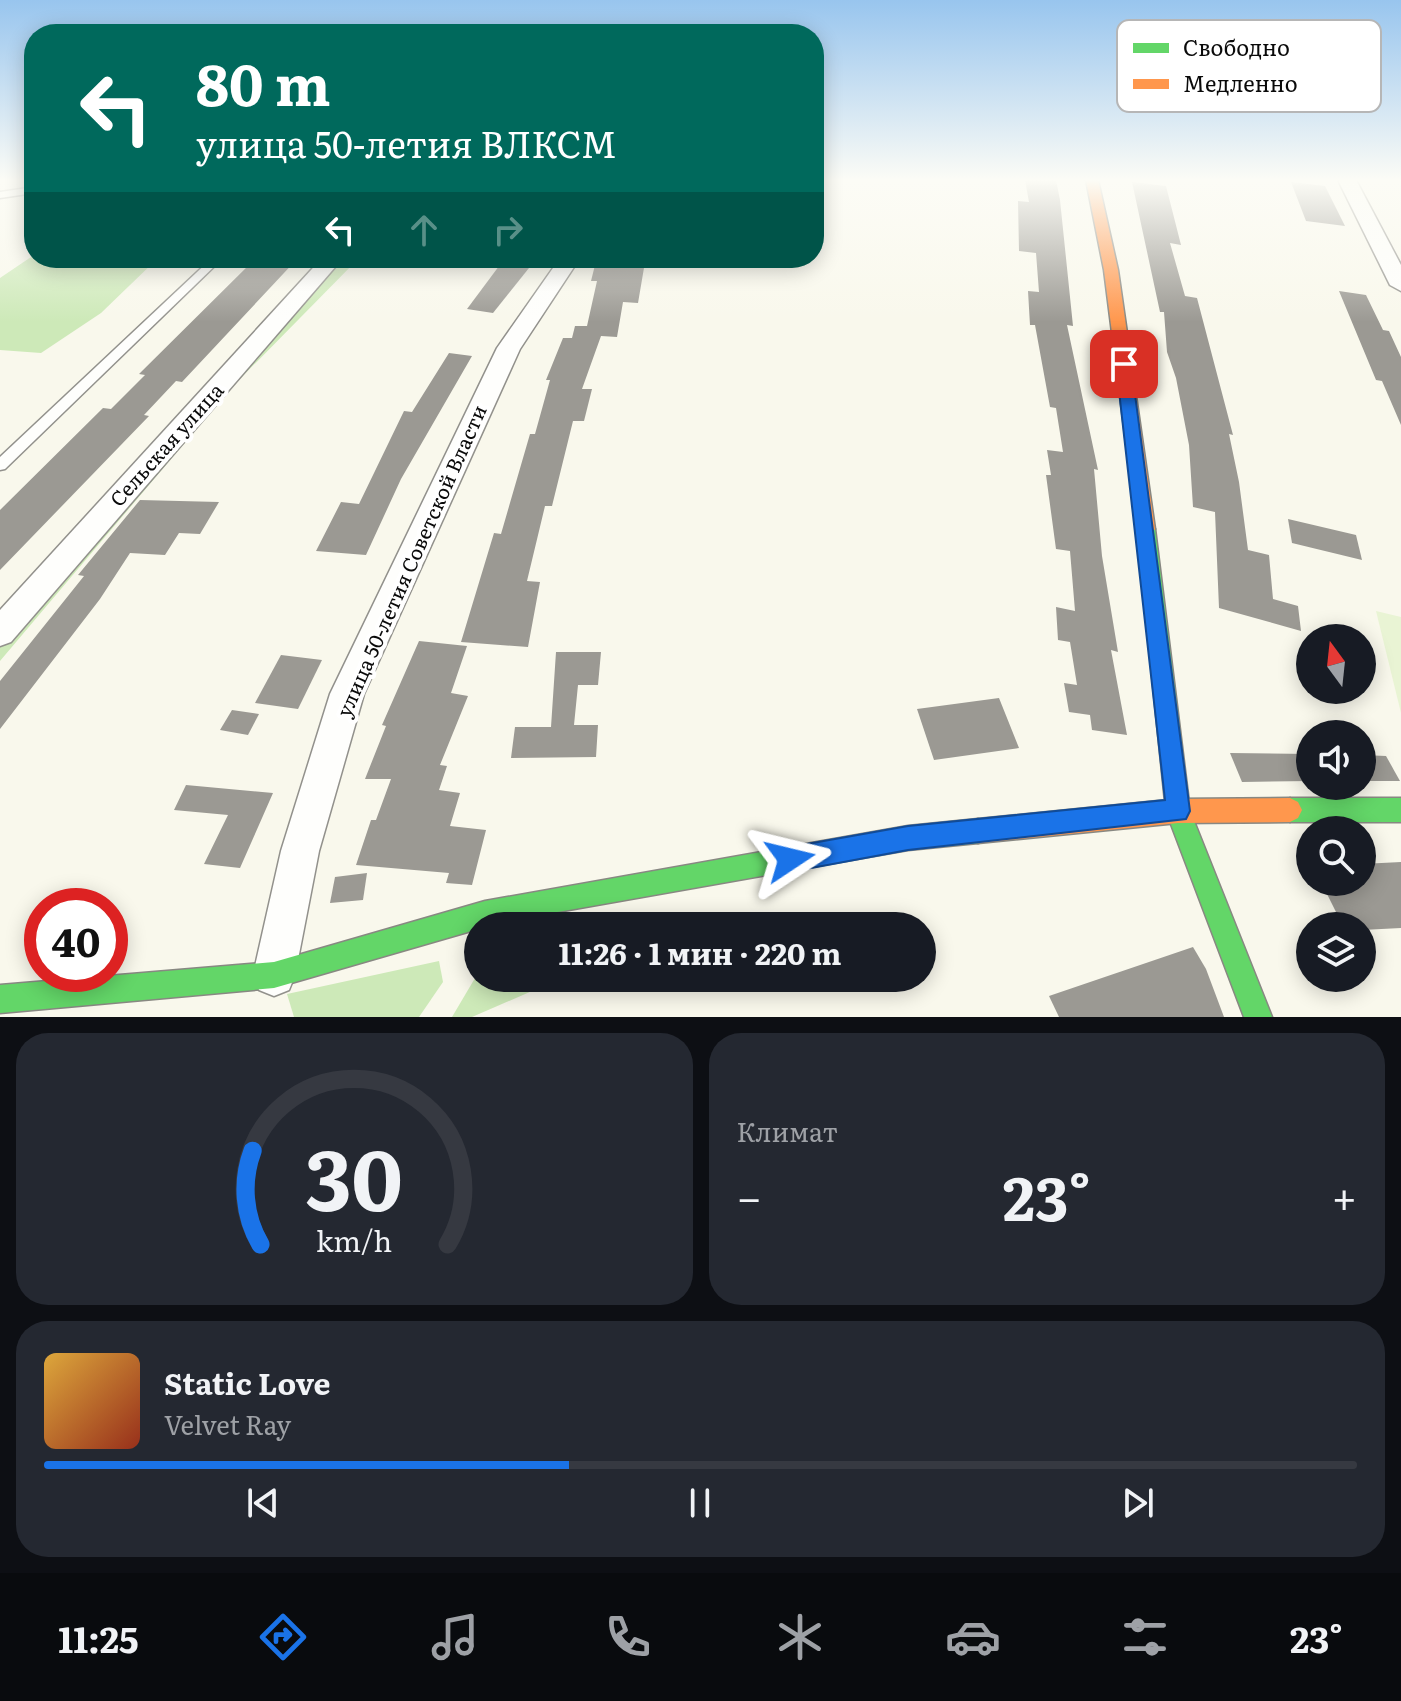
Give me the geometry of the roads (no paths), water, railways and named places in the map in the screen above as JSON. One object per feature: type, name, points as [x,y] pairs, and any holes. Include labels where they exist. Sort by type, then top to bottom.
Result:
[{"type":"street","points":[[1101,227],[1113,286],[1178,811],[1258,1017]]},
{"type":"street","points":[[1371,227],[1401,285]]},
{"type":"street","name":"Сельская улица","points":[[0,632],[324,268]]},
{"type":"street","name":"улица 50-летия Советской Власти","points":[[274,975],[300,851],[347,694],[509,348],[563,268]]},
{"type":"street","points":[[0,999],[274,975],[485,914],[908,838],[1178,811],[1401,810]]},
{"type":"lane","points":[[0,465],[207,268]]}]
